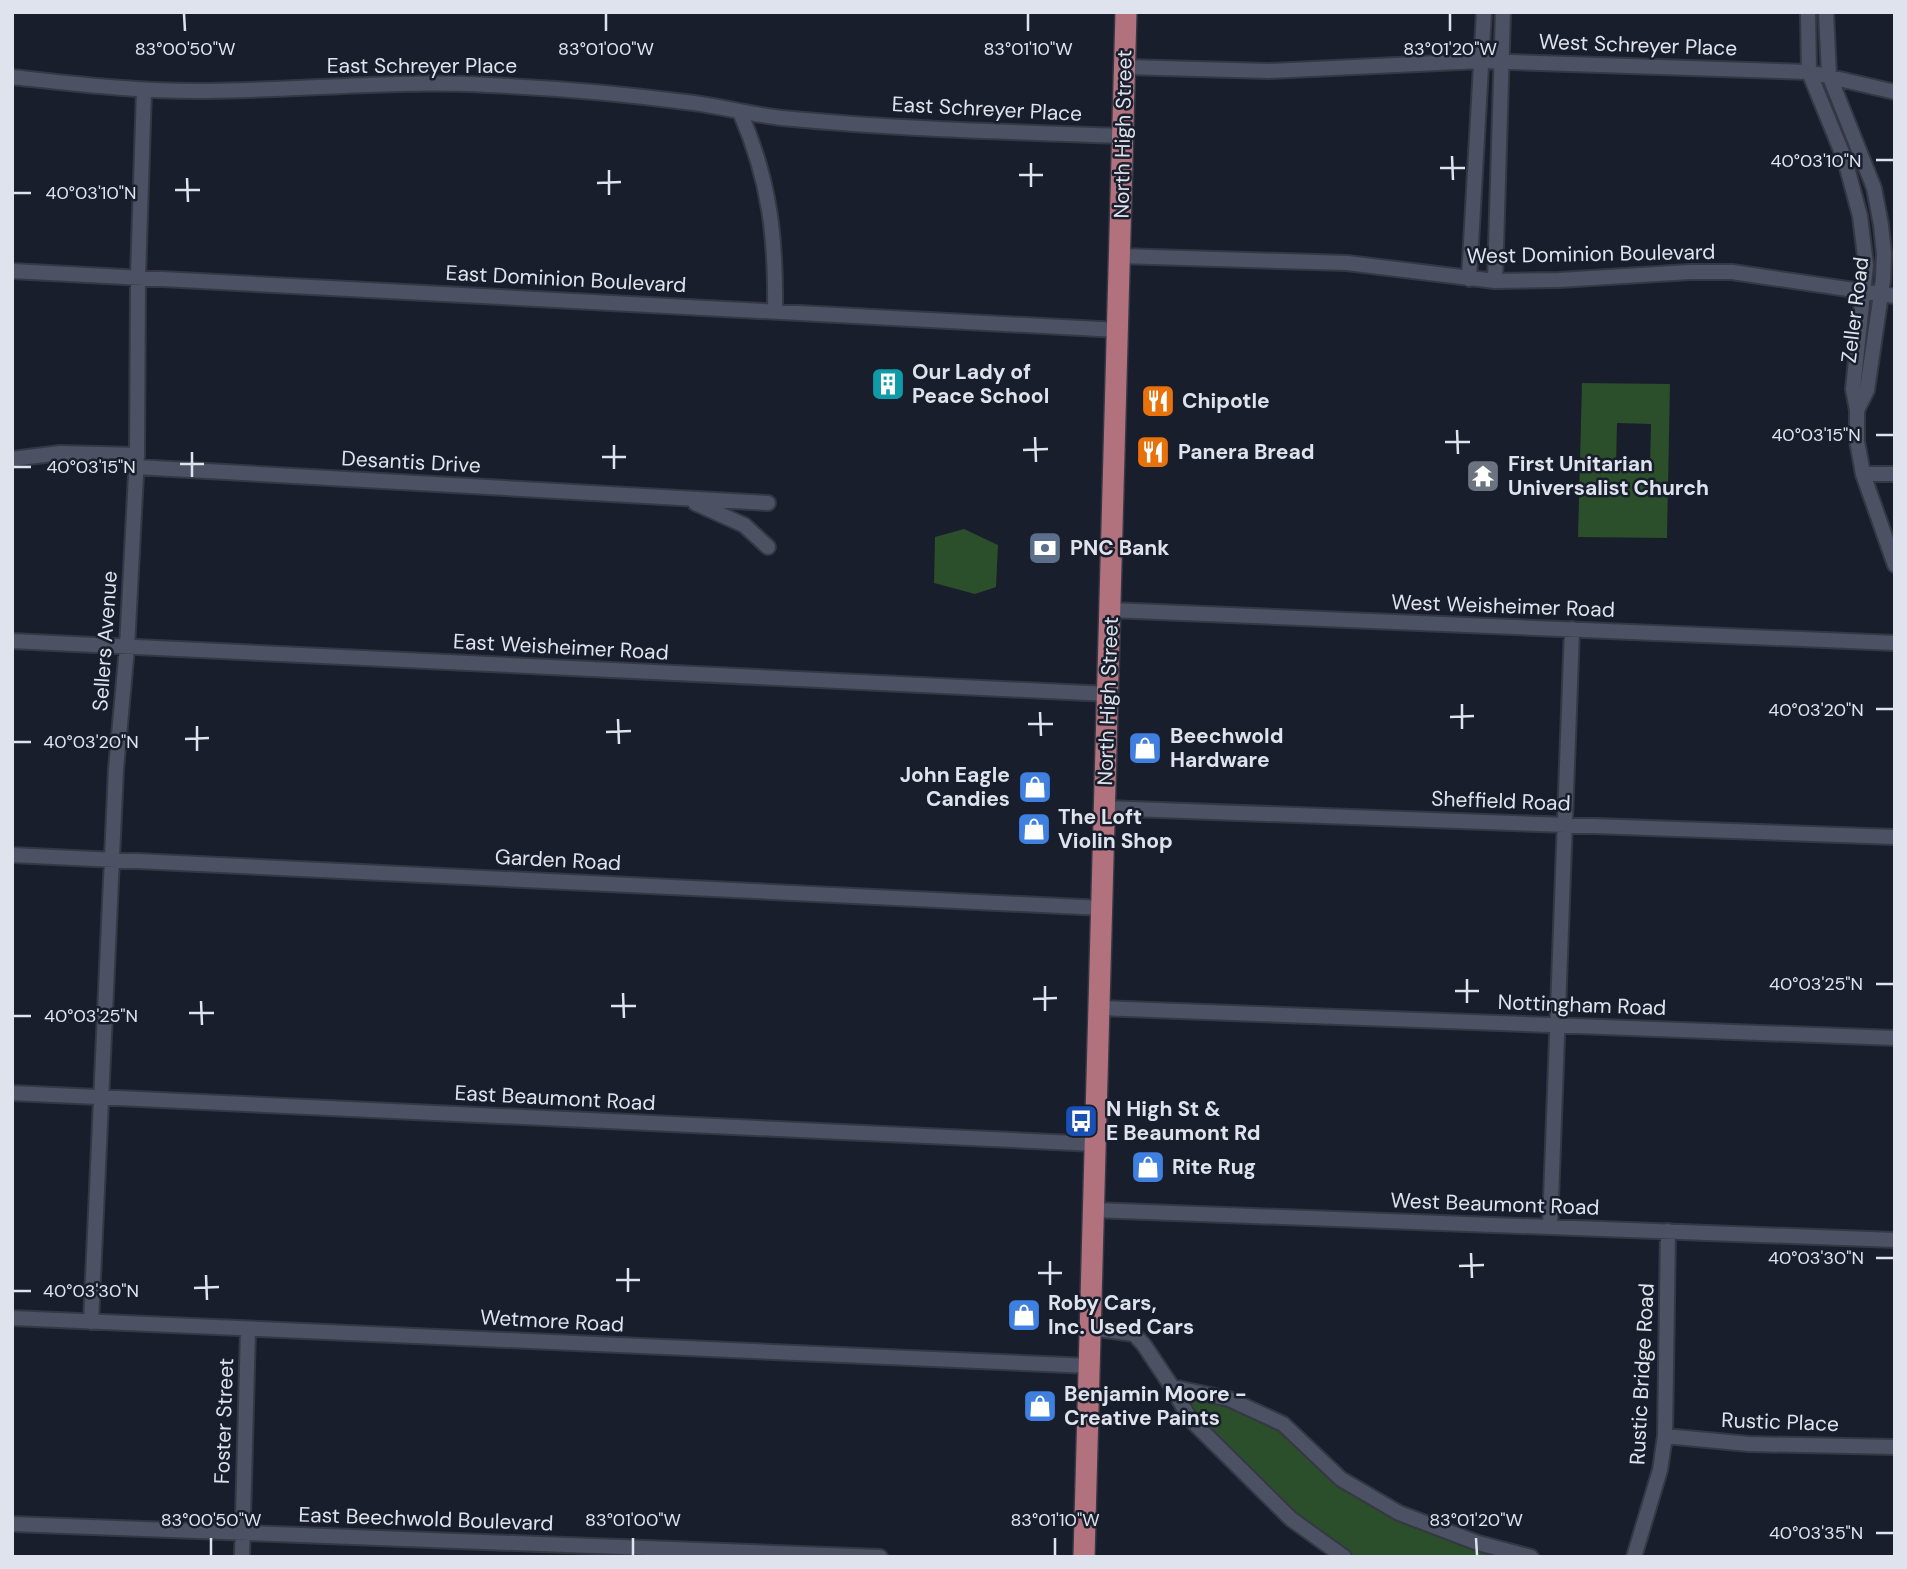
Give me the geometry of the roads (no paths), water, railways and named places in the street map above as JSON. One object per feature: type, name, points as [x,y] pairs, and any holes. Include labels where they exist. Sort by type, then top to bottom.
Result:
[{"type":"main road","name":"North High Street","points":[[1084,1557],[1126,12]]},
{"type":"street","points":[[1469,279],[1484,12]]},
{"type":"street","points":[[1495,281],[1503,12]]},
{"type":"street","name":"Zeller Road","points":[[1808,12],[1809,72],[1845,160],[1860,216],[1866,265],[1853,389],[1857,410],[1857,441],[1863,474],[1895,565]]},
{"type":"street","name":"Zeller Road","points":[[1826,12],[1829,75],[1874,188],[1881,225],[1888,295],[1867,390],[1857,410]]},
{"type":"street","name":"West Schreyer Place","points":[[1125,67],[1269,71],[1481,61],[1809,72],[1895,92]]},
{"type":"street","name":"East Schreyer Place","points":[[12,77],[144,90],[484,85],[590,92],[803,120],[1124,136]]},
{"type":"street","name":"Sellers Avenue","points":[[91,1322],[116,769],[127,647],[136,461],[144,90]]},
{"type":"street","points":[[740,112],[755,147],[768,198],[775,262],[775,312]]},
{"type":"street","name":"West Dominion Boulevard","points":[[1120,256],[1347,263],[1495,281],[1732,272],[1888,295]]},
{"type":"street","name":"East Dominion Boulevard","points":[[12,271],[1118,330]]},
{"type":"street","name":"Desantis Drive","points":[[12,458],[60,453],[136,461],[768,503]]},
{"type":"street","points":[[1863,474],[1895,474]]},
{"type":"street","name":"Desantis Drive","points":[[684,498],[744,525],[768,547]]},
{"type":"street","name":"West Weisheimer Road","points":[[1110,610],[1895,643]]},
{"type":"street","points":[[1550,1227],[1573,629]]},
{"type":"street","name":"East Weisheimer Road","points":[[12,641],[1108,694]]},
{"type":"street","name":"Sheffield Road","points":[[1105,807],[1895,837]]},
{"type":"street","name":"Garden Road","points":[[12,855],[1102,908]]},
{"type":"street","name":"Nottingham Road","points":[[1099,1008],[1895,1038]]},
{"type":"street","name":"East Beaumont Road","points":[[12,1093],[1096,1144]]},
{"type":"street","name":"West Beaumont Road","points":[[1094,1210],[1895,1240]]},
{"type":"street","name":"Rustic Bridge Road","points":[[1634,1557],[1660,1470],[1665,1436],[1668,1231]]},
{"type":"street","name":"Wetmore Road","points":[[12,1318],[1090,1366]]},
{"type":"street","points":[[1091,1328],[1134,1335],[1144,1345],[1190,1419],[1291,1519],[1344,1557]]},
{"type":"street","name":"Foster Street","points":[[242,1557],[248,1329]]},
{"type":"street","points":[[1172,1387],[1229,1399],[1283,1424],[1341,1479],[1399,1513],[1478,1550],[1531,1557]]},
{"type":"street","name":"Rustic Place","points":[[1665,1436],[1749,1444],[1895,1447]]},
{"type":"street","name":"East Beechwold Boulevard","points":[[12,1524],[653,1553],[880,1557]]},
{"type":"place","name":"Our Lady of Peace School","points":[[888,384]]},
{"type":"place","name":"Chipotle","points":[[1158,401]]},
{"type":"place","name":"Panera Bread","points":[[1153,452]]},
{"type":"place","name":"First Unitarian Universalist Church","points":[[1483,476]]},
{"type":"place","name":"PNC Bank","points":[[1045,548]]},
{"type":"place","name":"Beechwold Hardware","points":[[1145,748]]},
{"type":"place","name":"John Eagle Candies","points":[[1035,787]]},
{"type":"place","name":"The Loft Violin Shop","points":[[1034,829]]},
{"type":"place","name":"N High St & E Beaumont Rd","points":[[1081,1121]]},
{"type":"place","name":"Rite Rug","points":[[1148,1167]]},
{"type":"place","name":"Roby Cars, Inc. Used Cars","points":[[1024,1315]]},
{"type":"place","name":"Benjamin Moore - Creative Paints","points":[[1040,1406]]}]
